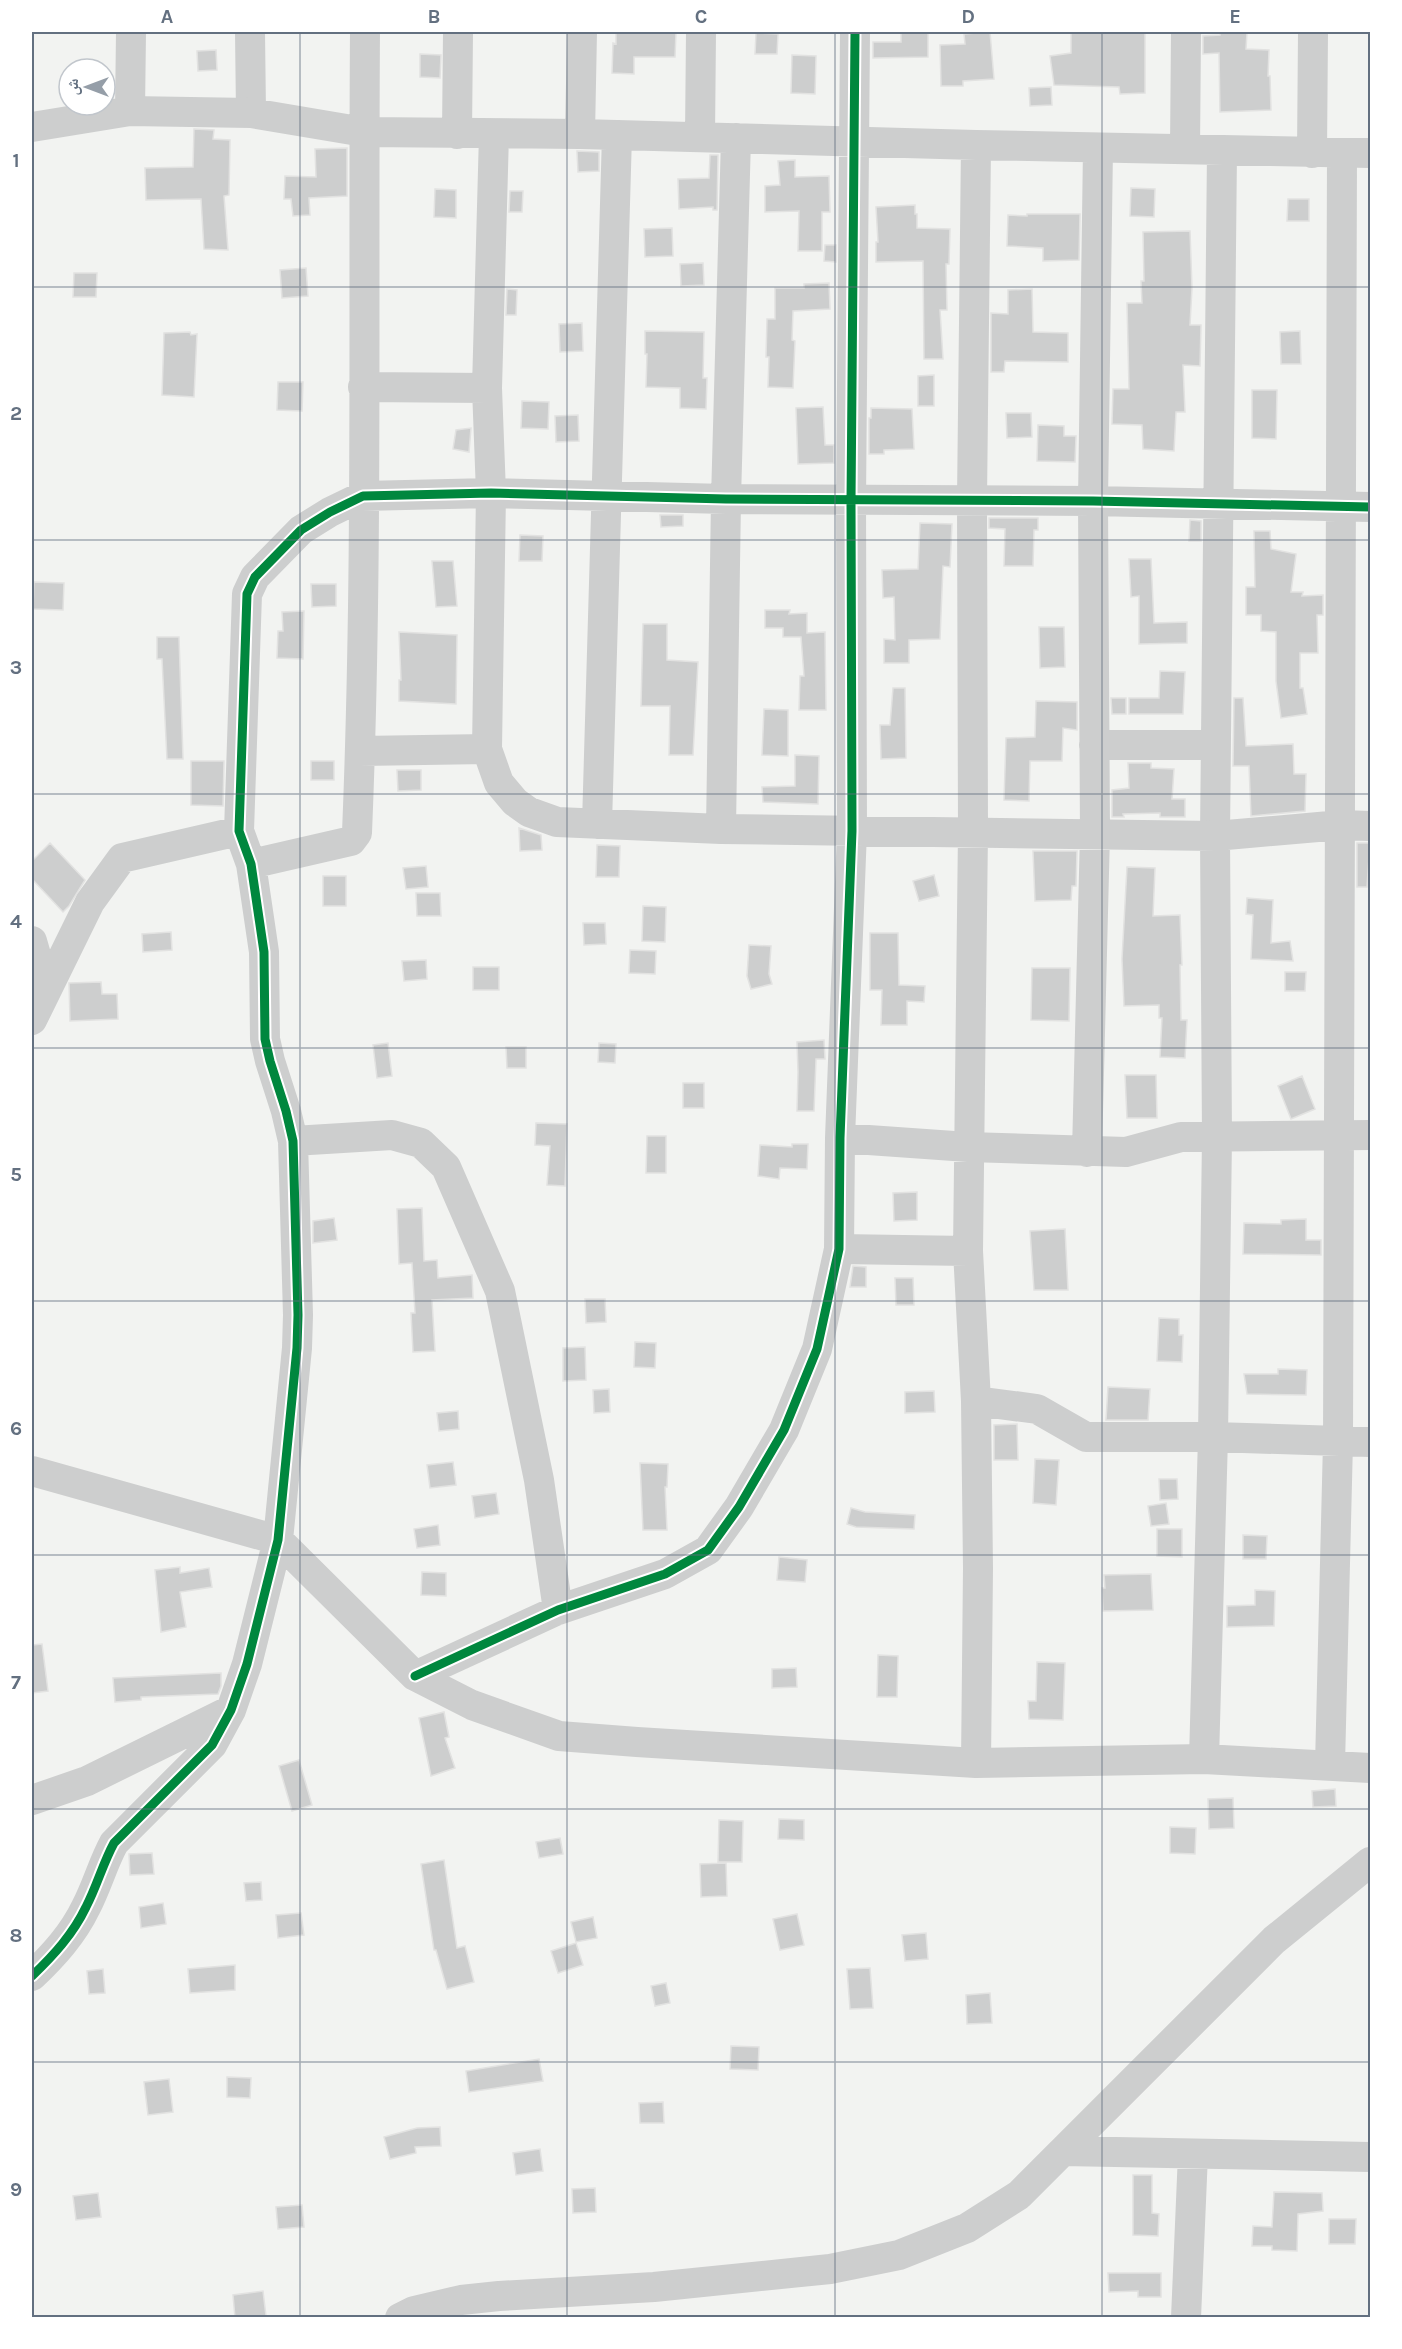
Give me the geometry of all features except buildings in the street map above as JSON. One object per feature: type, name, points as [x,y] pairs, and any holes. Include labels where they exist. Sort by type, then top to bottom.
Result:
[{"type":"street","points":[[130,111],[131,32]]},
{"type":"street","points":[[250,32],[251,113]]},
{"type":"street","points":[[251,864],[351,841],[357,833],[363,496],[365,32]]},
{"type":"street","points":[[457,134],[458,32]]},
{"type":"street","points":[[580,134],[582,32]]},
{"type":"street","points":[[700,137],[701,32]]},
{"type":"street","points":[[415,1676],[558,1611],[665,1574],[708,1550],[739,1507],[784,1430],[817,1349],[839,1249],[840,1138],[852,831],[852,141],[855,32]]},
{"type":"street","points":[[1185,149],[1186,32]]},
{"type":"street","points":[[1312,153],[1313,32]]},
{"type":"street","points":[[32,127],[130,111],[251,113],[364,132],[580,134],[1356,153],[1340,507],[1338,1442],[1330,1766]]},
{"type":"street","points":[[494,134],[487,388],[491,493],[487,749],[499,783],[515,802],[529,812],[557,822],[721,829],[1215,836],[1341,825],[1371,826]]},
{"type":"street","points":[[597,825],[617,135]]},
{"type":"street","points":[[721,829],[726,499],[736,138]]},
{"type":"street","points":[[976,145],[972,500],[973,831],[968,1147],[968,1251],[976,1401],[978,1568],[976,1763]]},
{"type":"street","points":[[1087,1152],[1095,833],[1093,501],[1098,148]]},
{"type":"street","points":[[1204,1759],[1213,1437],[1217,1137],[1215,745],[1222,151]]},
{"type":"street","points":[[363,387],[487,388]]},
{"type":"street","points":[[32,1976],[55,1954],[71,1933],[87,1906],[114,1843],[212,1745],[231,1710],[248,1664],[278,1540],[297,1348],[298,1315],[292,1141],[265,1039],[264,952],[251,864],[239,831],[248,594],[255,577],[301,530],[330,512],[363,496],[491,493],[851,501],[1093,501],[1371,507]]},
{"type":"street","points":[[1094,745],[1215,745]]},
{"type":"street","points":[[360,751],[487,749]]},
{"type":"street","points":[[32,1020],[90,902],[122,858],[239,831]]},
{"type":"street","points":[[32,942],[46,990]]},
{"type":"street","points":[[292,1141],[392,1135],[421,1143],[446,1167],[500,1291],[539,1480],[558,1611]]},
{"type":"street","points":[[840,1138],[968,1147],[1126,1152],[1181,1137],[1371,1135]]},
{"type":"street","points":[[839,1249],[968,1251]]},
{"type":"street","points":[[976,1401],[1037,1409],[1086,1437],[1213,1437],[1371,1442]]},
{"type":"street","points":[[32,1471],[278,1540],[415,1676],[472,1705],[559,1736],[637,1743],[976,1763],[1204,1759],[1371,1768]]},
{"type":"street","points":[[32,1800],[87,1781],[231,1710]]},
{"type":"street","points":[[400,2318],[461,2300],[654,2287],[830,2269],[899,2255],[967,2228],[1018,2195],[1274,1940],[1371,1862]]},
{"type":"street","points":[[1063,2151],[1371,2157]]},
{"type":"street","points":[[1186,2318],[1193,2154]]},
{"type":"cycle path","points":[[415,1676],[558,1610],[665,1574],[708,1550],[739,1507],[784,1430],[817,1349],[839,1249],[840,1138],[852,831],[851,501],[855,32]]},
{"type":"cycle path","points":[[32,1976],[55,1952],[81,1917],[114,1843],[212,1745],[231,1710],[247,1664],[278,1540],[297,1348],[298,1315],[293,1141],[265,1039],[264,952],[251,864],[239,831],[247,594],[255,577],[301,530],[330,512],[363,496],[491,493],[726,499],[1093,501],[1370,507]]}]
